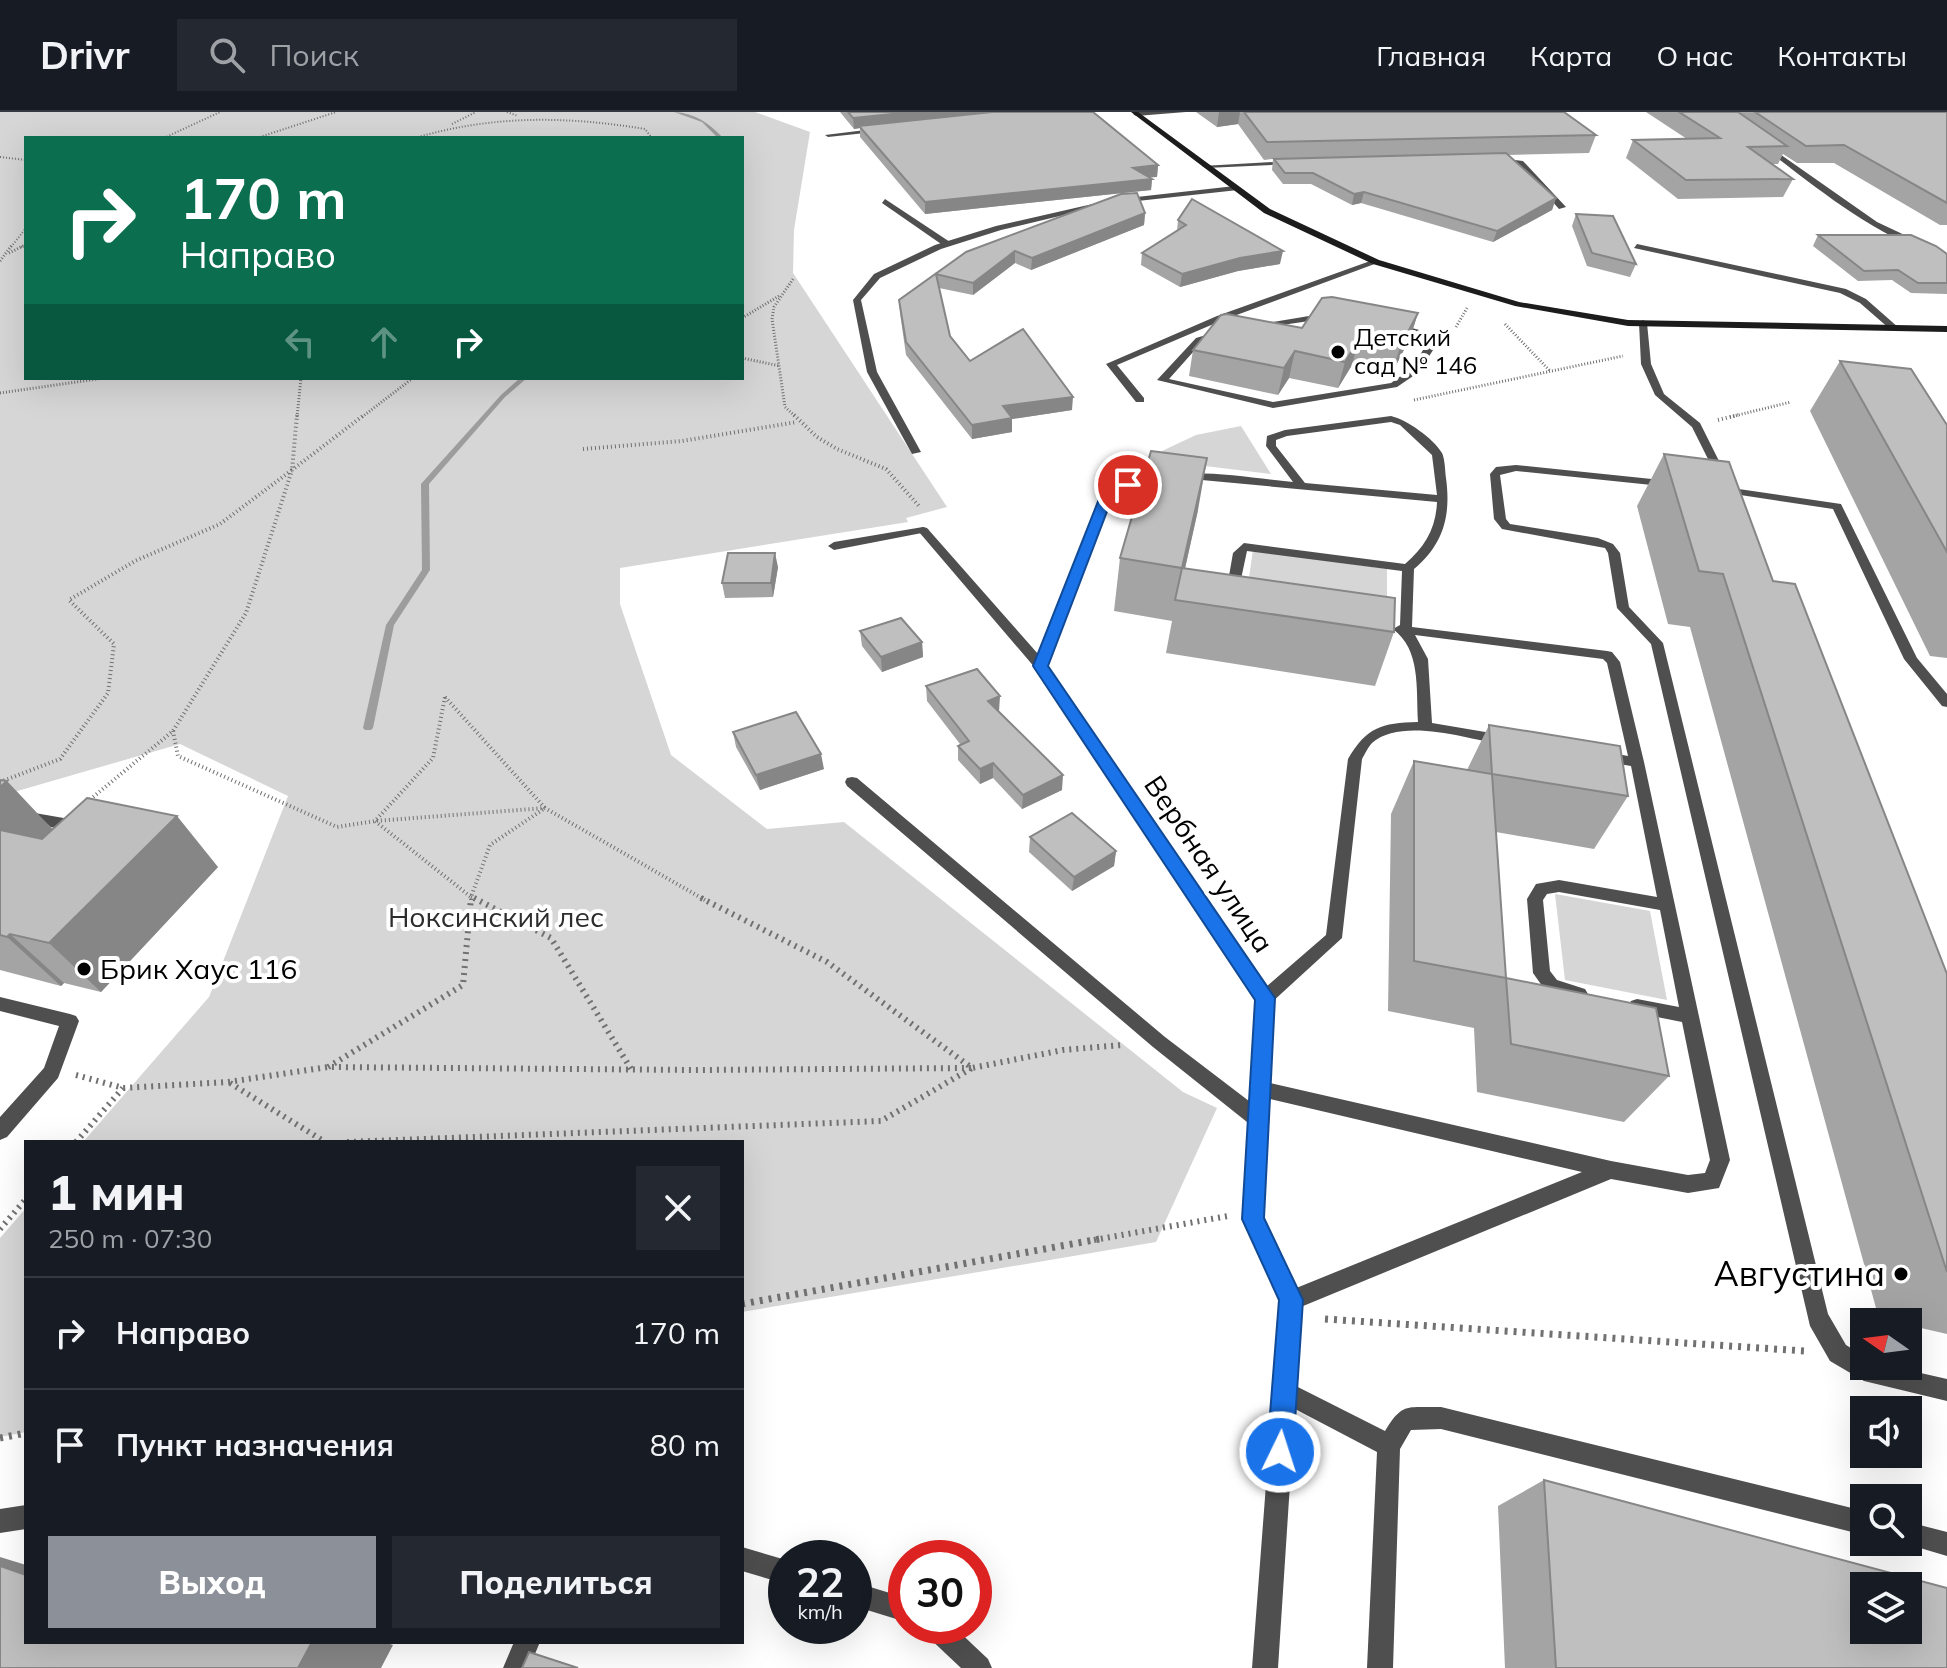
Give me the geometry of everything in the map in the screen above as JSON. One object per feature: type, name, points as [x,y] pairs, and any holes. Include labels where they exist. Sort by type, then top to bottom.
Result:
[{"type":"street","points":[[1135,113],[1183,112]]},
{"type":"street","points":[[1135,113],[1267,211],[1376,262],[1518,304],[1643,323],[1947,329]]},
{"type":"street","points":[[828,135],[891,129]]},
{"type":"street","points":[[1756,139],[1830,195],[1927,250],[1947,258]]},
{"type":"street","points":[[1484,158],[1521,162],[1562,207]]},
{"type":"street","points":[[1206,166],[1299,163]]},
{"type":"street","points":[[916,452],[872,372],[857,300],[877,276],[947,244],[999,228],[1110,202],[1235,188]]},
{"type":"street","points":[[885,201],[947,244]]},
{"type":"street","points":[[1637,246],[1843,291],[1863,301],[1894,328]]},
{"type":"street","points":[[1140,400],[1111,364],[1220,318],[1376,262]]},
{"type":"street","points":[[1341,316],[1238,329],[1199,340],[1162,380],[1273,405],[1394,385],[1416,370],[1437,336],[1388,325]]},
{"type":"street","points":[[1220,318],[1238,329]]},
{"type":"street","points":[[1643,323],[1646,364],[1660,395],[1696,425],[1732,498]]},
{"type":"street","points":[[1236,602],[1232,594],[1239,553],[1244,547],[1257,546],[1408,568],[1428,552],[1443,514],[1437,454],[1404,423],[1391,419],[1285,433],[1271,438],[1271,446],[1302,487]]},
{"type":"street","points":[[1947,703],[1911,659],[1837,506],[1732,498],[1691,486],[1516,468],[1500,469],[1495,474],[1500,519],[1506,527],[1609,546],[1614,553],[1623,608],[1657,643],[1818,1318],[1838,1353],[1872,1373],[1947,1390]]},
{"type":"street","points":[[1041,666],[1106,499],[1128,485],[1156,477],[1180,475],[1443,499]]},
{"type":"street","name":"Вербная улица","points":[[834,546],[923,530],[1041,666],[1265,998],[1253,1219],[1290,1308],[1265,1668]]},
{"type":"street","points":[[1408,568],[1406,630],[1421,659],[1425,727]]},
{"type":"street","points":[[1261,1089],[1611,1170],[1688,1184],[1712,1181],[1720,1160],[1637,762],[1613,662],[1607,655],[1391,627]]},
{"type":"street","points":[[1265,998],[1334,938],[1355,759],[1367,739],[1396,727],[1425,727],[1527,744]]},
{"type":"street","points":[[1590,754],[1637,762]]},
{"type":"street","points":[[852,782],[1159,1042],[1259,1120]]},
{"type":"street","points":[[0,812],[100,832]]},
{"type":"street","points":[[1666,905],[1559,886],[1542,888],[1535,899],[1542,973],[1551,985],[1605,1000],[1690,1016]]},
{"type":"street","points":[[0,1004],[70,1021],[52,1072],[0,1131]]},
{"type":"street","points":[[1290,1308],[1611,1170]]},
{"type":"street","points":[[1284,1391],[1389,1446]]},
{"type":"street","points":[[1380,1668],[1389,1446],[1405,1419],[1441,1418],[1850,1520]]},
{"type":"street","points":[[0,1521],[24,1517]]},
{"type":"street","points":[[1922,1538],[1947,1544]]},
{"type":"street","points":[[744,1560],[768,1567]]},
{"type":"street","points":[[516,1668],[526,1644]]},
{"type":"street","points":[[954,1644],[979,1668]]},
{"type":"path","points":[[168,136],[220,112]]},
{"type":"path","points":[[263,136],[336,112]]},
{"type":"path","points":[[420,136],[476,112]]},
{"type":"path","points":[[507,112],[519,117]]},
{"type":"path","points":[[555,112],[560,117]]},
{"type":"path","points":[[440,128],[519,117],[560,117],[645,129],[650,136]]},
{"type":"path","points":[[0,157],[24,160]]},
{"type":"path","points":[[0,261],[24,230]]},
{"type":"path","points":[[5,254],[24,246]]},
{"type":"path","points":[[793,279],[774,307],[772,319],[785,407],[797,422],[837,449],[886,469],[919,506]]},
{"type":"path","points":[[744,317],[783,293]]},
{"type":"path","points":[[1437,336],[1449,339],[1470,304]]},
{"type":"path","points":[[1498,317],[1550,371]]},
{"type":"path","points":[[1411,401],[1645,352]]},
{"type":"path","points":[[744,358],[780,366]]},
{"type":"path","points":[[0,393],[90,380]]},
{"type":"path","points":[[61,822],[173,731],[246,613],[292,470],[301,380]]},
{"type":"path","points":[[0,782],[60,759],[108,693],[114,644],[69,600],[135,561],[220,524],[410,380]]},
{"type":"path","points":[[1696,425],[1791,402]]},
{"type":"path","points":[[583,449],[682,441],[797,422]]},
{"type":"path","points":[[375,821],[433,758],[445,697],[545,808],[683,889],[827,962],[972,1068]]},
{"type":"path","points":[[173,731],[178,756],[337,827],[375,821],[545,808]]},
{"type":"path","points":[[328,1067],[463,985],[471,897],[490,845],[545,808]]},
{"type":"path","points":[[375,821],[471,897],[551,938],[631,1069]]},
{"type":"path","points":[[94,1080],[123,1088],[228,1082],[328,1067],[972,1068],[1063,1050],[1159,1042]]},
{"type":"path","points":[[398,1140],[881,1121],[972,1068]]},
{"type":"path","points":[[228,1082],[322,1140]]},
{"type":"path","points":[[78,1140],[123,1088]]},
{"type":"path","points":[[0,1229],[24,1201]]},
{"type":"path","points":[[744,1304],[1237,1215]]},
{"type":"path","points":[[1290,1308],[1838,1353]]},
{"type":"path","points":[[0,1438],[24,1433]]},
{"type":"green space","name":"Ноксинский лес","points":[[0,112],[755,112],[810,132],[794,230],[793,273],[947,507],[906,518],[908,522],[620,568],[620,604],[671,755],[767,829],[844,822],[1183,1092],[1217,1108],[1156,1242],[744,1312],[744,1140],[85,1140],[209,997],[288,796],[180,744],[0,796]]},
{"type":"green space","points":[[1241,426],[1271,474],[1205,466],[1164,469],[1162,451],[1196,435]]},
{"type":"green space","points":[[1253,550],[1387,569],[1387,619],[1246,598]]},
{"type":"green space","points":[[1555,894],[1650,911],[1667,1000],[1565,980]]},
{"type":"green space","points":[[24,1210],[24,1432],[0,1437],[0,1238]]},
{"type":"building","points":[[848,112],[912,112],[853,118]]},
{"type":"building","points":[[992,112],[1093,112],[1158,165],[1133,168],[1152,179],[925,202],[859,126]]},
{"type":"building","points":[[1244,112],[1564,112],[1596,135],[1267,142]]},
{"type":"building","points":[[1679,112],[1738,112],[1787,146],[1748,147],[1793,179],[1686,180],[1633,140],[1720,138]]},
{"type":"building","points":[[1755,112],[1947,112],[1947,203],[1844,145],[1806,146]]},
{"type":"building","points":[[1506,153],[1556,198],[1497,231],[1364,192],[1354,194],[1313,173],[1285,173],[1274,159]]},
{"type":"building","points":[[1137,193],[1145,213],[1032,258],[1015,251],[973,283],[936,274],[950,336],[970,361],[1023,329],[1073,397],[1003,406],[1012,418],[972,425],[906,342],[899,300],[966,252],[1121,194]]},
{"type":"building","points":[[1192,199],[1283,251],[1240,258],[1182,274],[1142,253],[1186,225],[1178,220]]},
{"type":"building","points":[[1576,214],[1613,216],[1636,264],[1592,253]]},
{"type":"building","points":[[1818,235],[1911,235],[1947,254],[1947,283],[1918,283],[1898,270],[1864,271]]},
{"type":"building","points":[[1332,297],[1418,313],[1400,347],[1359,339],[1345,362],[1295,351],[1284,368],[1193,350],[1221,315],[1302,328],[1322,298]]},
{"type":"building","points":[[1840,361],[1911,369],[1947,425],[1947,552]]},
{"type":"building","points":[[1151,451],[1207,458],[1182,568],[1120,558]]},
{"type":"building","points":[[1664,454],[1729,462],[1773,581],[1795,584],[1947,974],[1947,1272],[1723,574],[1699,571]]},
{"type":"building","points":[[728,553],[775,553],[771,583],[722,583]]},
{"type":"building","points":[[1182,568],[1395,598],[1394,632],[1175,600]]},
{"type":"building","points":[[901,618],[922,642],[881,657],[860,631]]},
{"type":"building","points":[[977,669],[1000,696],[988,701],[1063,775],[1023,795],[993,763],[980,769],[958,746],[969,741],[926,686]]},
{"type":"building","points":[[796,712],[821,754],[756,775],[733,732]]},
{"type":"building","points":[[1489,725],[1620,746],[1628,796],[1492,774]]},
{"type":"building","points":[[1414,761],[1492,774],[1506,978],[1414,961]]},
{"type":"building","points":[[87,798],[177,816],[49,943],[10,934],[7,937],[0,935],[0,830],[42,839]]},
{"type":"building","points":[[1072,813],[1116,851],[1074,877],[1030,837]]},
{"type":"building","points":[[1506,978],[1656,1008],[1669,1076],[1511,1044]]},
{"type":"building","points":[[1544,1480],[1887,1572],[1850,1572],[1850,1644],[1922,1644],[1922,1581],[1947,1588],[1947,1668],[1556,1668]]},
{"type":"building","points":[[0,1566],[24,1574],[24,1644],[311,1644],[298,1668],[0,1668]]},
{"type":"building","points":[[529,1652],[578,1668],[522,1668]]},
{"type":"waterway","points":[[676,112],[704,121],[719,136]]},
{"type":"waterway","points":[[368,728],[390,625],[426,570],[425,484],[503,396],[522,380]]},
{"type":"place","name":"Детский сад № 146","points":[[1338,352]]},
{"type":"place","name":"Брик Хаус 116","points":[[84,969]]},
{"type":"place","name":"Августина","points":[[1901,1274]]},
{"type":"route","points":[[1128,485],[1106,499],[1041,666],[1265,998],[1253,1219],[1291,1300],[1280,1452]]}]
